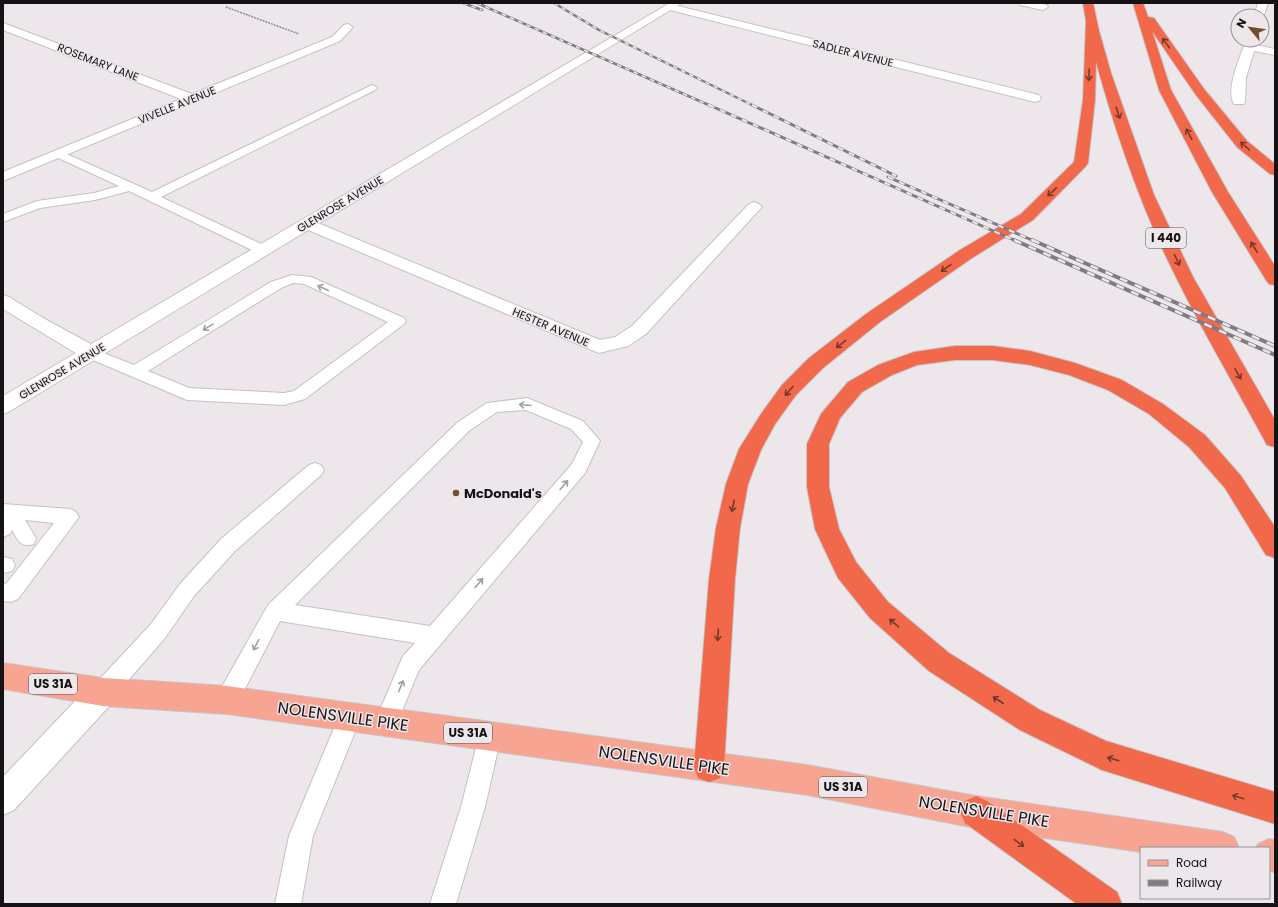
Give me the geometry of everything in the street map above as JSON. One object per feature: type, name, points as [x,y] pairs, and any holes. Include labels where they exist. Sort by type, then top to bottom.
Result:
[{"type":"highway","name":"I 440","points":[[1088,3],[1091,22],[1108,83],[1133,157],[1158,221],[1193,294],[1275,440]]},
{"type":"highway","points":[[1138,3],[1200,92],[1242,144],[1275,171]]},
{"type":"highway","points":[[1138,3],[1165,90],[1220,192],[1275,280]]},
{"type":"highway","points":[[709,767],[722,579],[727,535],[737,484],[750,449],[768,419],[789,390],[816,363],[873,318],[966,254],[1027,216],[1081,163],[1089,100],[1091,22]]},
{"type":"highway","points":[[1275,548],[1234,482],[1197,440],[1156,409],[1115,385],[1075,370],[1030,358],[993,353],[955,353],[914,359],[885,370],[855,388],[831,414],[818,444],[818,487],[827,529],[847,570],[879,610],[939,662],[1030,720],[1102,755],[1275,808]]},
{"type":"highway","points":[[976,812],[1104,904]]},
{"type":"main road","name":"US 31A","points":[[3,676],[103,692]]},
{"type":"main road","name":"NOLENSVILLE PIKE","points":[[103,692],[227,700],[807,780],[976,812],[1216,847]]},
{"type":"street","points":[[1024,3],[1043,7]]},
{"type":"street","name":"SADLER AVENUE","points":[[674,5],[1035,98]]},
{"type":"street","name":"GLENROSE AVENUE","points":[[3,406],[674,5]]},
{"type":"street","name":"ROSEMARY LANE","points":[[3,26],[193,99]]},
{"type":"street","name":"VIVELLE AVENUE","points":[[3,178],[326,44],[336,39],[348,27]]},
{"type":"street","points":[[1239,101],[1237,91],[1242,66],[1249,48]]},
{"type":"street","points":[[1263,48],[1275,52]]},
{"type":"street","name":"HESTER AVENUE","points":[[307,224],[599,347],[621,342],[638,330],[754,207]]},
{"type":"street","points":[[3,301],[36,322],[91,353]]},
{"type":"street","points":[[3,799],[103,692]]},
{"type":"lane","points":[[152,197],[372,88]]},
{"type":"lane","points":[[58,154],[263,250]]},
{"type":"lane","points":[[3,218],[37,205],[95,196],[129,186]]},
{"type":"lane","points":[[91,353],[135,372],[187,394],[284,399],[299,395],[399,321],[306,280],[292,279],[276,285],[135,372]]},
{"type":"lane","points":[[227,700],[275,611],[464,426],[493,407],[527,404],[577,425],[592,441],[579,468],[411,663],[386,722]]},
{"type":"lane","points":[[103,692],[158,630],[187,590],[228,545],[315,470]]},
{"type":"lane","points":[[3,529],[4,512]]},
{"type":"lane","points":[[4,512],[27,538]]},
{"type":"lane","points":[[3,592],[11,593],[70,517],[4,512]]},
{"type":"lane","points":[[275,611],[434,636]]},
{"type":"lane","points":[[288,904],[302,836],[350,718]]},
{"type":"lane","points":[[442,904],[473,807],[490,736]]},
{"type":"path","points":[[226,7],[326,44]]},
{"type":"railway","points":[[463,3],[482,10]]},
{"type":"railway","points":[[477,3],[711,106]]},
{"type":"railway","points":[[554,3],[599,30],[754,106]]},
{"type":"railway","points":[[709,105],[1016,241]]},
{"type":"railway","points":[[752,105],[896,176]]},
{"type":"railway","points":[[888,177],[1034,241]]},
{"type":"railway","points":[[1014,240],[1275,355]]},
{"type":"railway","points":[[1032,240],[1275,346]]},
{"type":"place","name":"McDonald's","points":[[456,493]]}]
